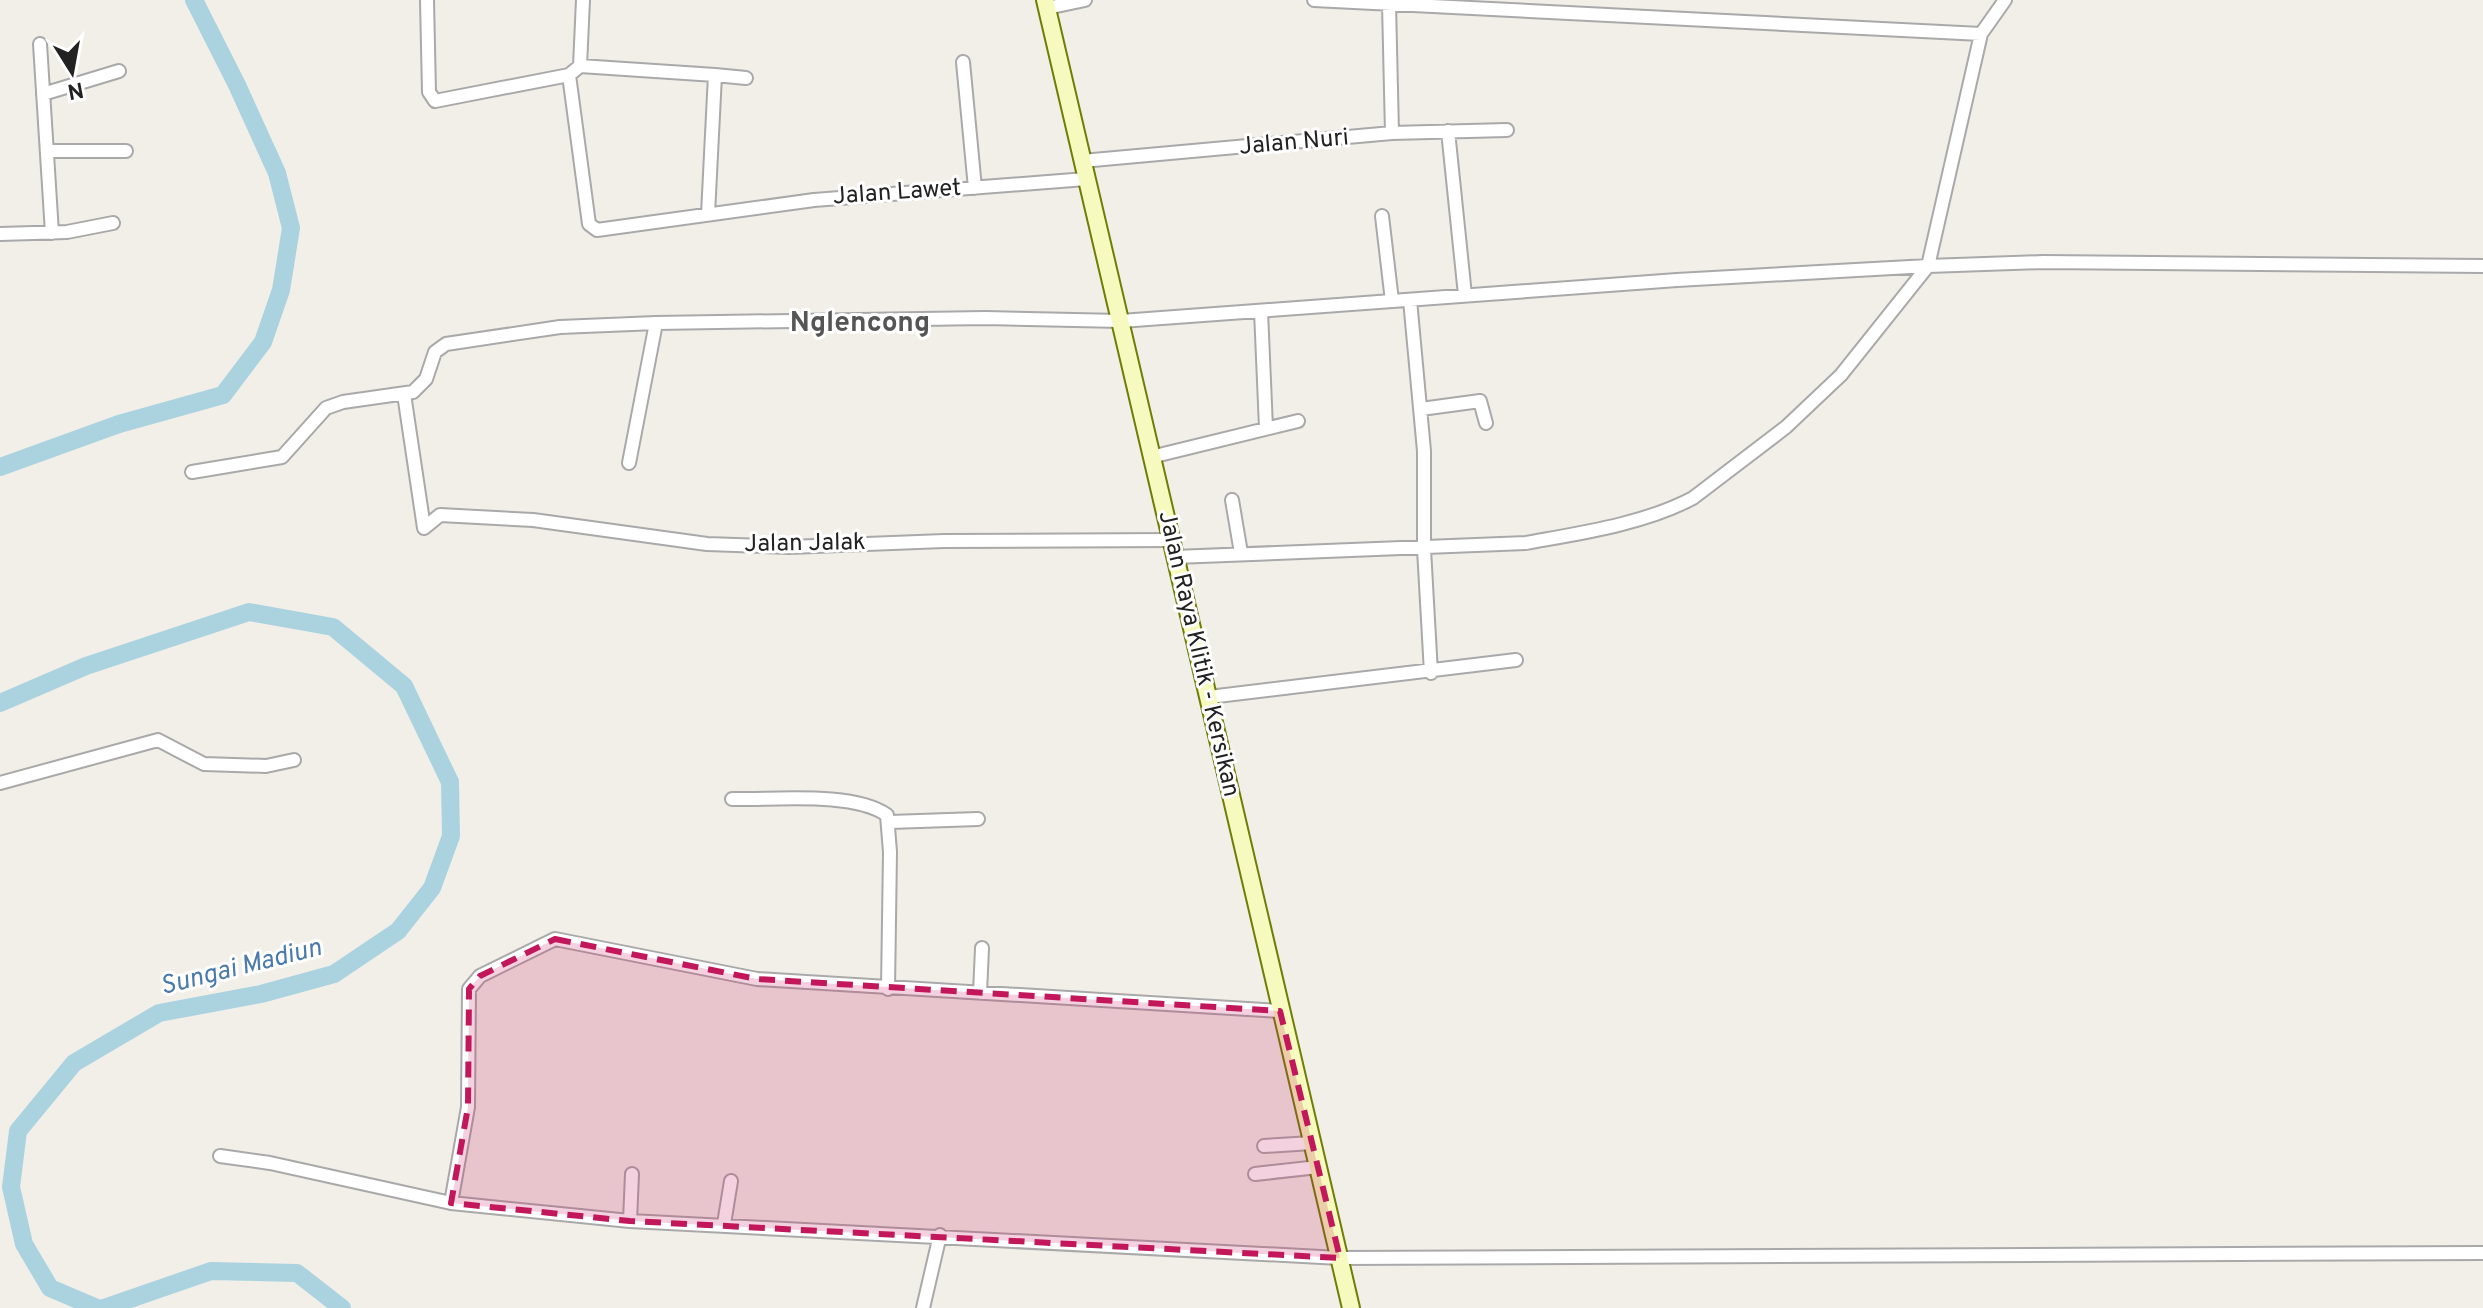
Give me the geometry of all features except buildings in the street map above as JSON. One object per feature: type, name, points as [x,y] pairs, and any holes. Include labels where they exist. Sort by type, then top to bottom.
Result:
[{"type":"street","points":[[427,0],[429,92],[435,101],[569,75],[580,66],[746,78]]},
{"type":"street","points":[[580,66],[583,0]]},
{"type":"street","points":[[1046,4],[1085,0]]},
{"type":"street","points":[[1314,0],[1389,4],[1424,2],[1981,34]]},
{"type":"street","points":[[1928,266],[1981,34],[2005,0]]},
{"type":"street","name":"Jalan Raya Klitik - Kersikan","points":[[1046,4],[1351,1308]]},
{"type":"street","points":[[1389,4],[1392,133]]},
{"type":"street","points":[[40,44],[52,233]]},
{"type":"street","points":[[963,62],[975,188]]},
{"type":"street","points":[[43,94],[119,71]]},
{"type":"street","name":"Jalan Lawet","points":[[569,75],[591,227],[597,230],[814,200],[1086,179]]},
{"type":"street","points":[[708,214],[715,75]]},
{"type":"street","name":"Jalan Nuri","points":[[1082,161],[1392,133],[1507,130]]},
{"type":"street","points":[[1448,131],[1465,295]]},
{"type":"street","points":[[47,151],[126,151]]},
{"type":"street","points":[[1382,216],[1392,301]]},
{"type":"street","points":[[0,234],[52,233],[113,223]]},
{"type":"street","points":[[192,472],[282,457],[326,408],[421,388],[435,352],[446,344],[560,327],[985,318],[1121,321],[1465,295],[1928,266],[2043,262],[2483,266]]},
{"type":"street","name":"Jalan Jalak","points":[[404,394],[424,528],[440,515],[533,520],[707,544],[776,547],[1174,548],[1241,553],[1512,544],[1583,533],[1693,498],[1786,427],[1841,375],[1928,266]]},
{"type":"street","points":[[1410,300],[1421,409],[1431,673]]},
{"type":"street","points":[[1261,311],[1266,428]]},
{"type":"street","points":[[629,463],[656,323]]},
{"type":"street","points":[[1421,409],[1480,401],[1486,423]]},
{"type":"street","points":[[1151,457],[1298,421]]},
{"type":"street","points":[[1232,500],[1241,553]]},
{"type":"street","points":[[1209,697],[1431,673],[1516,660]]},
{"type":"street","points":[[0,783],[158,740],[204,764],[236,767],[294,760]]},
{"type":"street","points":[[732,799],[843,802],[879,810],[890,822],[888,989]]},
{"type":"street","points":[[890,822],[978,819]]},
{"type":"street","points":[[451,1203],[468,1107],[469,989],[480,976],[544,942],[568,940],[757,979],[1280,1011]]},
{"type":"street","points":[[980,993],[982,948]]},
{"type":"street","points":[[1264,1146],[1312,1143]]},
{"type":"street","points":[[220,1156],[270,1163],[451,1203],[630,1221],[1340,1258],[2483,1253]]},
{"type":"street","points":[[1255,1174],[1318,1167]]},
{"type":"street","points":[[630,1221],[632,1174]]},
{"type":"street","points":[[724,1224],[731,1181]]},
{"type":"street","points":[[923,1308],[940,1235]]},
{"type":"highlighted area","points":[[555,939],[757,979],[1280,1011],[1340,1258],[630,1221],[451,1203],[468,1107],[469,989],[480,976]]},
{"type":"waterway","name":"Sungai Madiun","points":[[0,467],[119,424],[223,395],[263,342],[281,290],[291,228],[277,173],[194,0]]},
{"type":"waterway","name":"Sungai Madiun","points":[[0,703],[86,666],[249,612],[333,627],[404,686],[450,782],[451,836],[432,888],[398,931],[334,974],[261,994],[159,1013],[74,1063],[18,1131],[11,1187],[24,1244],[50,1288],[97,1308]]},
{"type":"waterway","name":"Sungai Madiun","points":[[104,1308],[211,1271],[297,1273],[342,1308]]},
{"type":"district","name":"Nglencong","points":[[860,324]]}]
